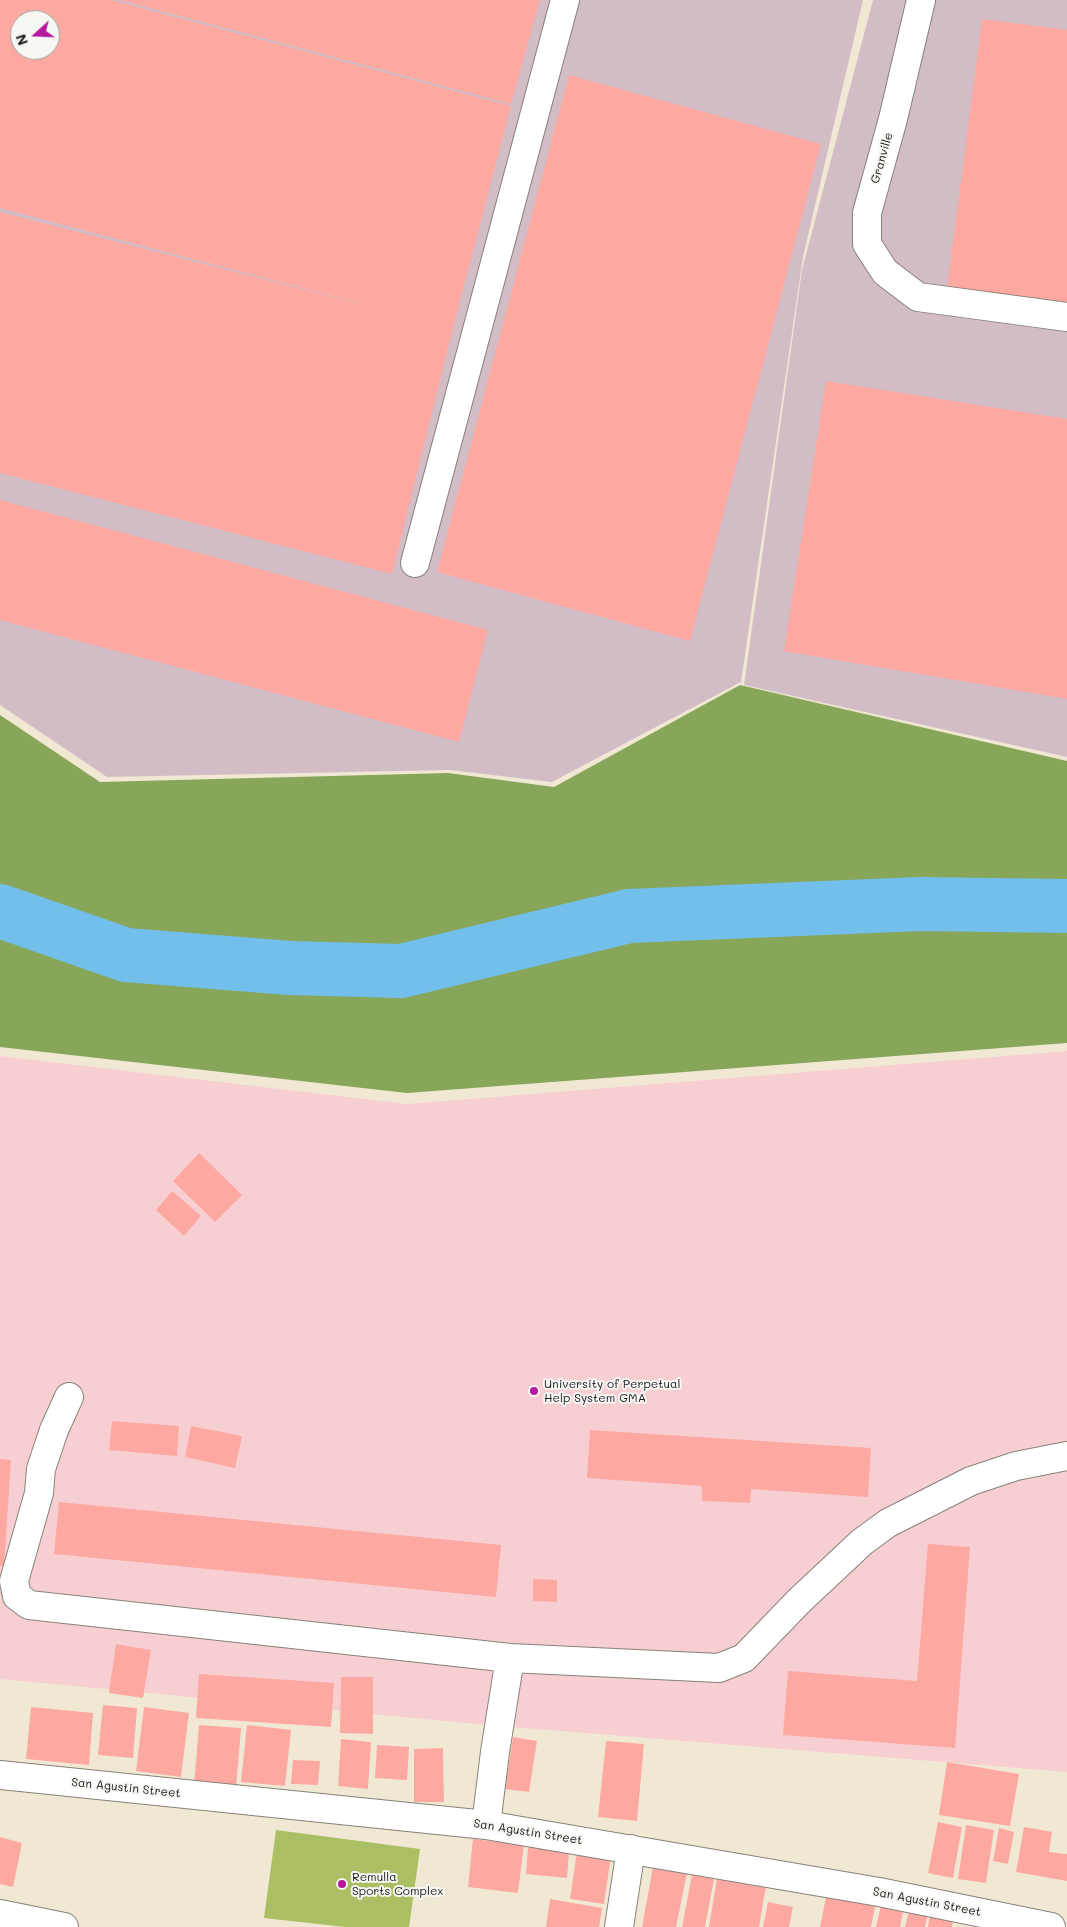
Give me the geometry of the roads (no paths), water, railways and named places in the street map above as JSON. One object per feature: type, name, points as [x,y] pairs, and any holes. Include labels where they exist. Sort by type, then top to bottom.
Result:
[{"type":"street","points":[[415,563],[565,0]]},
{"type":"street","name":"Granville","points":[[921,0],[893,119],[867,214],[867,244],[885,272],[918,297],[1067,317]]},
{"type":"street","points":[[69,1397],[54,1430],[41,1469],[39,1493],[14,1581],[17,1596],[29,1605],[510,1658],[719,1668],[744,1658],[799,1601],[862,1542],[888,1523],[971,1482],[1016,1466],[1067,1456]]},
{"type":"street","points":[[486,1825],[510,1658]]},
{"type":"street","name":"San Agustin Street","points":[[0,1775],[486,1825],[879,1892],[1051,1927]]},
{"type":"street","points":[[619,1927],[632,1849]]},
{"type":"street","points":[[0,1914],[64,1927]]},
{"type":"waterway","points":[[0,911],[126,955],[290,968],[401,971],[629,916],[921,904],[1067,906]]},
{"type":"place","name":"University of Perpetual Help System GMA","points":[[534,1391]]},
{"type":"place","name":"Remulla Sports Complex","points":[[342,1884]]}]
